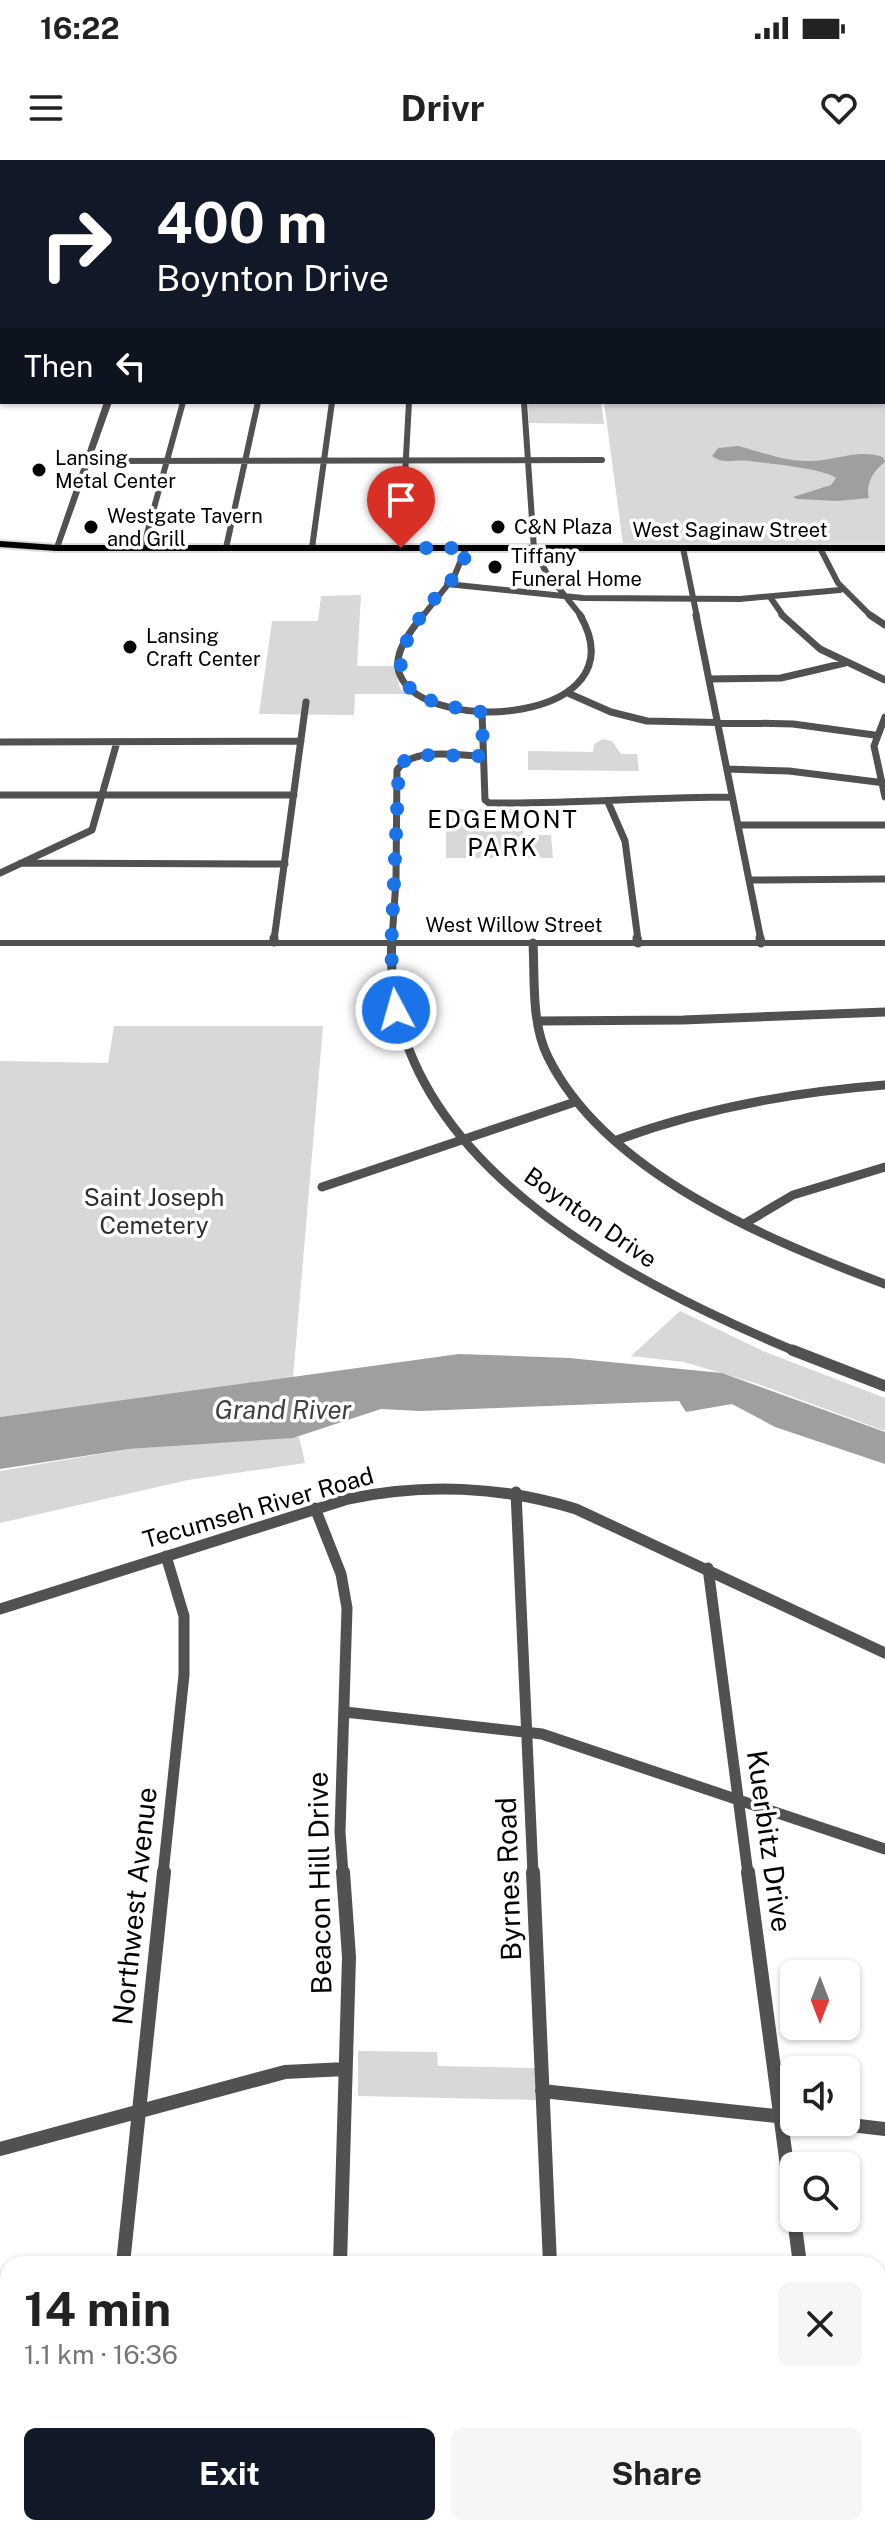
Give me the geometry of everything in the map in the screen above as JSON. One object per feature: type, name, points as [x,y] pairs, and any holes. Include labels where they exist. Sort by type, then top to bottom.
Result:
[{"type":"main road","name":"West Saginaw Street","points":[[0,545],[56,548],[885,548]]},
{"type":"street","points":[[56,548],[107,404]]},
{"type":"street","points":[[143,548],[182,404]]},
{"type":"street","points":[[226,548],[258,404]]},
{"type":"street","points":[[312,548],[332,404]]},
{"type":"street","points":[[401,548],[409,404]]},
{"type":"street","points":[[466,548],[461,565],[411,632],[399,660],[399,674],[409,688],[419,695],[447,706],[482,712],[524,709],[570,694],[586,677],[590,656],[586,623],[570,597],[535,556],[524,404]]},
{"type":"street","points":[[85,461],[602,460]]},
{"type":"street","points":[[683,548],[761,943]]},
{"type":"street","points":[[820,548],[840,590],[885,625]]},
{"type":"street","points":[[447,584],[570,597],[693,599],[770,597],[840,590]]},
{"type":"street","points":[[770,597],[795,631],[845,663],[885,680]]},
{"type":"street","points":[[709,679],[781,678],[845,663]]},
{"type":"street","points":[[570,694],[611,712],[647,721],[793,724],[874,735]]},
{"type":"street","points":[[274,942],[306,702]]},
{"type":"street","points":[[482,712],[485,800],[489,803],[732,797]]},
{"type":"street","points":[[885,717],[874,735],[874,760],[885,797]]},
{"type":"street","points":[[0,742],[301,741]]},
{"type":"street","points":[[0,873],[92,830],[117,742]]},
{"type":"street","name":"Boynton Drive","points":[[483,756],[420,755],[410,757],[399,765],[391,943],[393,997],[409,1054],[429,1092],[464,1140],[531,1204],[633,1274],[752,1335],[885,1386]]},
{"type":"street","points":[[727,769],[789,771],[883,783]]},
{"type":"street","points":[[0,795],[294,795]]},
{"type":"street","points":[[608,802],[625,841],[638,943]]},
{"type":"street","points":[[738,825],[885,825]]},
{"type":"street","points":[[21,863],[285,864]]},
{"type":"street","points":[[749,880],[885,879]]},
{"type":"street","name":"West Willow Street","points":[[0,943],[885,943]]},
{"type":"street","points":[[533,943],[539,1021],[546,1054],[575,1102],[617,1140],[671,1181],[744,1224],[796,1249],[884,1282]]},
{"type":"street","points":[[539,1021],[670,1020],[885,1012]]},
{"type":"street","points":[[617,1140],[656,1126],[746,1103],[885,1085]]},
{"type":"street","points":[[322,1187],[575,1102]]},
{"type":"street","points":[[744,1224],[754,1215],[797,1194],[885,1167]]},
{"type":"street","name":"Tecumseh River Road","points":[[0,1609],[315,1508],[399,1490],[441,1488],[516,1492],[576,1509],[885,1653]]},
{"type":"street","name":"Byrnes Road","points":[[516,1492],[550,2256]]},
{"type":"street","name":"Beacon Hill Drive","points":[[315,1508],[346,1592],[340,1832],[349,1957],[340,2256]]},
{"type":"street","name":"Northwest Avenue","points":[[124,2256],[186,1643],[179,1591],[166,1556]]},
{"type":"street","name":"Kuerbitz Drive","points":[[708,1568],[737,1800],[780,2073]]},
{"type":"street","points":[[345,1712],[528,1732],[585,1747],[885,1849]]},
{"type":"street","points":[[0,2149],[285,2072],[345,2069]]},
{"type":"street","points":[[542,2091],[780,2117]]},
{"type":"street","points":[[860,2126],[885,2129]]},
{"type":"street","name":"Kuerbitz Drive","points":[[789,2136],[799,2256]]},
{"type":"green space","points":[[528,404],[601,404],[604,424],[529,423]]},
{"type":"green space","points":[[604,404],[885,404],[885,545],[623,544]]},
{"type":"green space","points":[[361,595],[357,666],[395,666],[400,689],[408,694],[355,694],[354,715],[259,714],[272,621],[318,621],[321,596]]},
{"type":"green space","points":[[603,739],[612,741],[621,754],[637,754],[639,771],[528,770],[528,751],[593,752],[594,744]]},
{"type":"green space","points":[[446,809],[521,809],[523,835],[551,835],[553,858],[446,858]]},
{"type":"green space","name":"Saint Joseph Cemetery","points":[[114,1026],[323,1026],[293,1378],[0,1417],[0,1061],[108,1063]]},
{"type":"green space","points":[[680,1311],[763,1351],[885,1398],[885,1431],[755,1383],[684,1362],[631,1356]]},
{"type":"green space","points":[[299,1437],[305,1463],[188,1480],[0,1523],[0,1471],[129,1449]]},
{"type":"green space","points":[[358,2051],[437,2052],[438,2066],[535,2068],[536,2100],[358,2096]]},
{"type":"water","points":[[738,446],[798,461],[864,454],[883,457],[885,462],[871,478],[869,498],[837,501],[797,499],[793,497],[831,485],[836,478],[809,469],[725,461],[712,456],[718,448]]},
{"type":"water","name":"Grand River","points":[[459,1354],[569,1358],[722,1373],[885,1432],[885,1464],[775,1427],[732,1404],[686,1412],[679,1401],[420,1411],[381,1409],[293,1438],[129,1449],[0,1469],[0,1417]]},
{"type":"place","name":"Lansing Metal Center","points":[[39,470]]},
{"type":"place","name":"Westgate Tavern and Grill","points":[[91,527]]},
{"type":"place","name":"C&N Plaza","points":[[498,527]]},
{"type":"place","name":"Tiffany Funeral Home","points":[[495,567]]},
{"type":"place","name":"Lansing Craft Center","points":[[130,647]]},
{"type":"district","name":"EDGEMONT PARK","points":[[503,833]]},
{"type":"route","points":[[396,1010],[391,952],[396,877],[394,834],[397,770],[404,760],[420,755],[483,756],[482,712],[447,706],[419,695],[409,688],[399,674],[399,660],[411,632],[461,565],[466,548],[401,548]]}]
